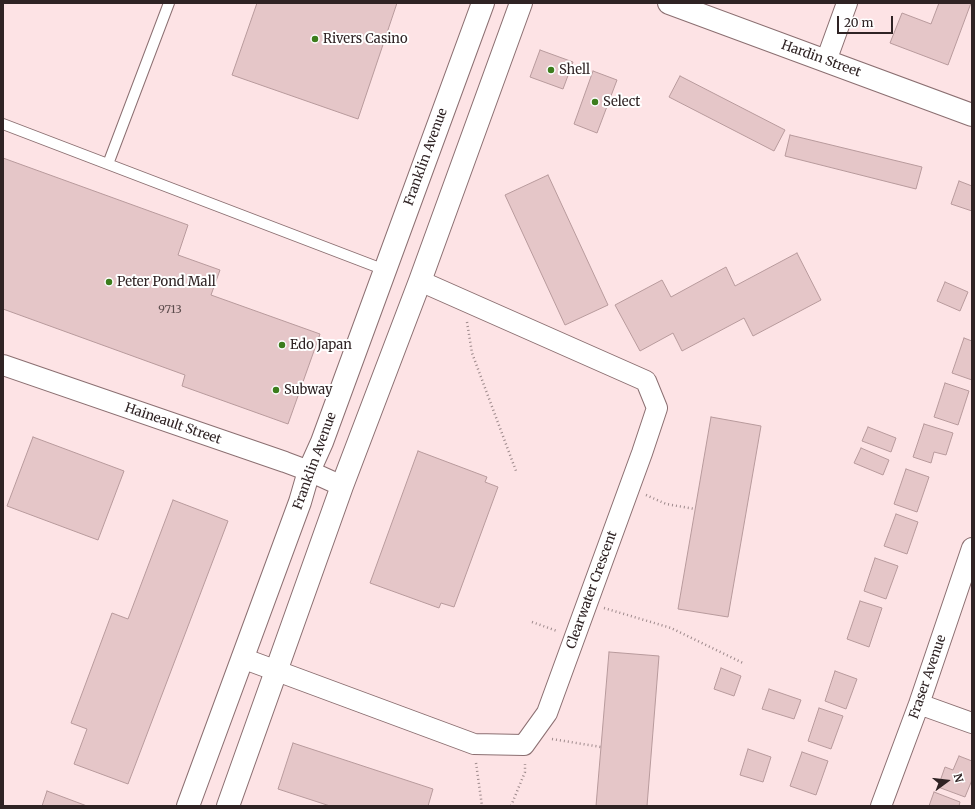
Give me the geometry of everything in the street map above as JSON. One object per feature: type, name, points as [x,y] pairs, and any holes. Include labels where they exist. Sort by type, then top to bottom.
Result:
[{"type":"main road","name":"Franklin Avenue","points":[[188,806],[300,502],[309,471],[322,442],[482,3]]},
{"type":"main road","points":[[228,806],[342,486],[420,281],[521,3]]},
{"type":"main road","name":"Hardin Street","points":[[669,3],[972,115]]},
{"type":"street","points":[[826,61],[847,3]]},
{"type":"street","name":"Clearwater Crescent","points":[[420,281],[646,381],[656,408],[629,489],[547,713],[527,741]]},
{"type":"street","name":"Haineault Street","points":[[3,365],[309,471],[342,486]]},
{"type":"street","name":"Fraser Avenue","points":[[881,806],[919,704],[972,548]]},
{"type":"street","points":[[242,658],[474,744],[527,741]]},
{"type":"street","points":[[919,704],[972,722]]},
{"type":"lane","points":[[108,164],[169,3]]},
{"type":"lane","points":[[3,124],[385,270]]},
{"type":"path","points":[[462,300],[472,353],[516,471]]},
{"type":"path","points":[[629,489],[666,504],[695,509]]},
{"type":"path","points":[[587,603],[671,628],[743,663]]},
{"type":"path","points":[[532,622],[574,638]]},
{"type":"path","points":[[511,806],[525,772],[527,741],[601,747]]},
{"type":"path","points":[[474,744],[482,806]]},
{"type":"building","name":"Rivers Casino","points":[[257,3],[397,3],[358,119],[232,75]]},
{"type":"building","points":[[939,3],[971,3],[948,65],[890,43],[902,13],[931,24]]},
{"type":"building","name":"Shell","points":[[540,50],[573,62],[563,89],[530,77]]},
{"type":"building","name":"Select","points":[[593,71],[617,80],[597,133],[574,124]]},
{"type":"building","points":[[680,76],[785,130],[774,151],[669,97]]},
{"type":"building","points":[[790,135],[922,167],[916,189],[785,156]]},
{"type":"building","name":"Peter Pond Mall","points":[[3,158],[188,225],[178,255],[220,270],[211,295],[320,334],[288,424],[182,386],[185,375],[3,309]]},
{"type":"building","points":[[548,175],[608,305],[565,325],[505,195]]},
{"type":"building","points":[[959,181],[972,186],[972,211],[951,204]]},
{"type":"building","points":[[797,253],[821,300],[753,336],[744,318],[682,351],[673,333],[640,351],[615,305],[662,280],[671,297],[726,267],[735,286]]},
{"type":"building","points":[[945,282],[968,292],[960,311],[937,301]]},
{"type":"building","points":[[964,338],[972,341],[972,380],[952,373]]},
{"type":"building","points":[[945,383],[969,391],[958,425],[934,417]]},
{"type":"building","points":[[711,417],[761,426],[728,617],[678,609]]},
{"type":"building","points":[[924,424],[953,433],[946,455],[934,452],[931,463],[913,457]]},
{"type":"building","points":[[868,427],[896,438],[891,452],[862,441]]},
{"type":"building","points":[[33,437],[124,471],[98,540],[7,506]]},
{"type":"building","points":[[861,448],[889,460],[883,475],[854,463]]},
{"type":"building","points":[[418,451],[487,477],[485,482],[498,487],[454,607],[441,603],[439,608],[370,583]]},
{"type":"building","points":[[906,469],[929,477],[917,512],[894,504]]},
{"type":"building","points":[[173,500],[228,521],[128,784],[74,764],[87,729],[71,723],[112,613],[128,619]]},
{"type":"building","points":[[896,514],[918,522],[907,554],[884,546]]},
{"type":"building","points":[[875,558],[898,566],[886,599],[864,591]]},
{"type":"building","points":[[860,601],[882,608],[869,647],[847,639]]},
{"type":"building","points":[[609,652],[659,656],[647,806],[596,806]]},
{"type":"building","points":[[721,668],[741,676],[734,696],[714,689]]},
{"type":"building","points":[[835,671],[857,679],[846,709],[825,701]]},
{"type":"building","points":[[769,689],[801,700],[794,719],[762,709]]},
{"type":"building","points":[[819,708],[843,716],[831,749],[808,741]]},
{"type":"building","points":[[293,743],[433,789],[428,806],[330,806],[278,789]]},
{"type":"building","points":[[748,749],[771,757],[763,782],[740,775]]},
{"type":"building","points":[[802,752],[828,761],[816,795],[790,786]]},
{"type":"building","points":[[959,756],[972,761],[972,780],[965,797],[938,787],[945,767],[953,770]]},
{"type":"building","points":[[47,791],[87,806],[42,806]]},
{"type":"building","points":[[934,792],[960,802],[959,806],[929,806]]},
{"type":"place","name":"Rivers Casino","points":[[315,39]]},
{"type":"place","name":"Shell","points":[[551,70]]},
{"type":"place","name":"Select","points":[[595,102]]},
{"type":"place","name":"Peter Pond Mall","points":[[109,282]]},
{"type":"place","name":"Edo Japan","points":[[282,345]]},
{"type":"place","name":"Subway","points":[[276,390]]}]
